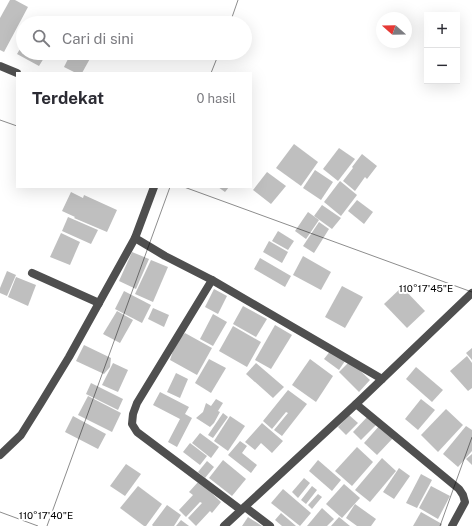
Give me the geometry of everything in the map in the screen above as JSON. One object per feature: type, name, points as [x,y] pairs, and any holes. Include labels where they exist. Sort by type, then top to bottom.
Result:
[{"type":"street","points":[[0,66],[16,73]]},
{"type":"street","points":[[0,455],[21,435],[69,357],[135,238],[154,188]]},
{"type":"street","points":[[135,238],[165,256],[212,280],[382,379]]},
{"type":"street","points":[[32,273],[99,303]]},
{"type":"street","points":[[212,280],[138,403],[133,414],[132,424],[137,432],[144,438],[270,526]]},
{"type":"street","points":[[224,526],[356,404],[472,293]]},
{"type":"street","points":[[356,404],[459,489],[465,502],[452,526]]},
{"type":"building","points":[[10,0],[15,0],[28,7],[23,16],[16,16],[16,30],[4,52],[0,50],[0,18]]},
{"type":"building","points":[[28,60],[43,60],[39,66]]},
{"type":"building","points":[[68,60],[89,60],[83,72],[74,72],[64,67]]},
{"type":"building","points":[[294,144],[318,162],[301,186],[276,168]]},
{"type":"building","points":[[339,148],[355,159],[338,181],[323,169]]},
{"type":"building","points":[[362,154],[377,166],[367,179],[365,177],[355,191],[343,181]]},
{"type":"building","points":[[315,170],[333,182],[321,200],[303,188]]},
{"type":"building","points":[[267,172],[286,186],[271,204],[253,190]]},
{"type":"building","points":[[340,181],[357,195],[341,216],[324,202]]},
{"type":"building","points":[[219,188],[228,188],[225,192]]},
{"type":"building","points":[[71,192],[83,198],[84,195],[117,210],[107,232],[74,218],[75,217],[62,211]]},
{"type":"building","points":[[357,200],[373,212],[364,224],[348,211]]},
{"type":"building","points":[[322,205],[341,218],[332,229],[314,216]]},
{"type":"building","points":[[308,212],[319,220],[306,239],[295,231]]},
{"type":"building","points":[[68,217],[98,230],[91,244],[62,231]]},
{"type":"building","points":[[319,222],[329,229],[314,253],[303,246]]},
{"type":"building","points":[[278,231],[294,241],[288,250],[272,241]]},
{"type":"building","points":[[61,233],[80,242],[70,265],[50,257]]},
{"type":"building","points":[[269,241],[288,252],[282,263],[263,252]]},
{"type":"building","points":[[132,252],[149,259],[136,289],[119,281]]},
{"type":"building","points":[[303,256],[331,272],[321,290],[293,275]]},
{"type":"building","points":[[260,258],[291,276],[285,287],[254,269]]},
{"type":"building","points":[[151,260],[168,267],[153,302],[135,294]]},
{"type":"building","points":[[7,271],[16,275],[7,296],[0,293],[0,288]]},
{"type":"building","points":[[16,277],[36,285],[28,306],[8,297]]},
{"type":"building","points":[[342,286],[363,297],[345,328],[325,317]]},
{"type":"building","points":[[402,287],[425,311],[407,328],[384,304]]},
{"type":"building","points":[[214,289],[227,296],[218,314],[205,307]]},
{"type":"building","points":[[124,291],[151,305],[142,323],[115,309]]},
{"type":"building","points":[[243,306],[267,319],[256,337],[233,324]]},
{"type":"building","points":[[153,308],[169,315],[164,327],[148,319]]},
{"type":"building","points":[[117,311],[133,320],[120,343],[103,334]]},
{"type":"building","points":[[213,314],[227,322],[213,346],[200,339]]},
{"type":"building","points":[[275,325],[292,335],[271,369],[255,360]]},
{"type":"building","points":[[233,326],[261,342],[247,367],[219,351]]},
{"type":"building","points":[[185,333],[212,348],[197,375],[170,360],[176,342]]},
{"type":"building","points":[[84,345],[111,358],[110,367],[104,374],[76,361]]},
{"type":"building","points":[[472,348],[472,360],[466,353]]},
{"type":"building","points":[[331,350],[345,361],[339,370],[324,359]]},
{"type":"building","points":[[467,356],[472,363],[472,388],[468,391],[450,371]]},
{"type":"building","points":[[209,359],[226,368],[211,393],[195,383]]},
{"type":"building","points":[[310,359],[333,376],[316,402],[292,385]]},
{"type":"building","points":[[350,361],[370,380],[359,392],[339,372]]},
{"type":"building","points":[[113,363],[128,370],[118,392],[102,385]]},
{"type":"building","points":[[256,363],[284,387],[273,398],[246,374]]},
{"type":"building","points":[[416,367],[443,390],[432,402],[406,379]]},
{"type":"building","points":[[176,373],[188,379],[180,398],[167,392]]},
{"type":"building","points":[[91,383],[123,399],[118,410],[86,394]]},
{"type":"building","points":[[288,390],[307,404],[282,436],[274,430],[288,413],[286,412],[272,429],[263,421]]},
{"type":"building","points":[[160,392],[189,407],[185,414],[192,418],[177,447],[168,442],[180,419],[153,405]]},
{"type":"building","points":[[88,396],[121,413],[112,432],[78,415]]},
{"type":"building","points":[[216,399],[223,403],[218,411],[220,412],[210,427],[196,418],[203,412],[206,403],[211,406]]},
{"type":"building","points":[[421,399],[435,410],[418,430],[405,419]]},
{"type":"building","points":[[446,409],[463,425],[438,452],[421,435]]},
{"type":"building","points":[[223,413],[228,417],[213,438],[208,435]]},
{"type":"building","points":[[349,415],[358,423],[346,435],[338,427]]},
{"type":"building","points":[[369,415],[377,424],[361,440],[353,432]]},
{"type":"building","points":[[73,416],[106,434],[98,449],[65,432]]},
{"type":"building","points":[[230,416],[245,426],[228,451],[214,441]]},
{"type":"building","points":[[262,423],[283,441],[272,453],[261,443],[255,450],[245,442]]},
{"type":"building","points":[[380,425],[394,437],[377,455],[364,443]]},
{"type":"building","points":[[466,426],[472,430],[472,451],[458,467],[443,454]]},
{"type":"building","points":[[200,433],[219,447],[211,458],[192,443]]},
{"type":"building","points":[[240,441],[247,446],[242,453],[257,465],[251,473],[228,455]]},
{"type":"building","points":[[190,443],[207,456],[200,465],[183,452]]},
{"type":"building","points":[[357,447],[373,462],[352,486],[335,471]]},
{"type":"building","points":[[472,454],[472,465],[466,459]]},
{"type":"building","points":[[382,458],[396,471],[370,502],[355,490]]},
{"type":"building","points":[[223,460],[246,479],[232,496],[209,478]]},
{"type":"building","points":[[318,460],[341,480],[332,491],[309,471]]},
{"type":"building","points":[[207,461],[214,467],[205,478],[198,472]]},
{"type":"building","points":[[126,464],[141,474],[125,496],[110,486]]},
{"type":"building","points":[[399,468],[410,476],[394,499],[383,492]]},
{"type":"building","points":[[421,474],[432,480],[417,508],[406,503]]},
{"type":"building","points":[[304,478],[310,483],[298,498],[292,492]]},
{"type":"building","points":[[199,481],[221,502],[212,513],[210,511],[196,526],[188,518],[202,503],[200,502],[186,517],[179,510],[193,495],[189,492]]},
{"type":"building","points":[[344,484],[360,498],[342,518],[326,504]]},
{"type":"building","points":[[138,486],[162,504],[146,526],[120,508]]},
{"type":"building","points":[[312,486],[317,490],[306,504],[301,500]]},
{"type":"building","points":[[431,486],[450,496],[438,519],[419,508]]},
{"type":"building","points":[[283,489],[311,513],[300,526],[271,503]]},
{"type":"building","points":[[318,494],[322,497],[312,509],[308,505]]},
{"type":"building","points":[[355,504],[376,519],[371,526],[357,526],[346,518]]},
{"type":"building","points":[[167,505],[181,515],[174,526],[153,526],[152,525]]},
{"type":"building","points":[[322,508],[334,519],[327,526],[307,526]]},
{"type":"building","points":[[421,512],[442,524],[441,526],[413,526]]},
{"type":"building","points":[[281,513],[296,526],[282,526],[275,520]]},
{"type":"building","points":[[248,517],[262,526],[242,526]]},
{"type":"building","points":[[339,517],[350,526],[331,526]]},
{"type":"building","points":[[181,520],[189,526],[176,526]]}]
